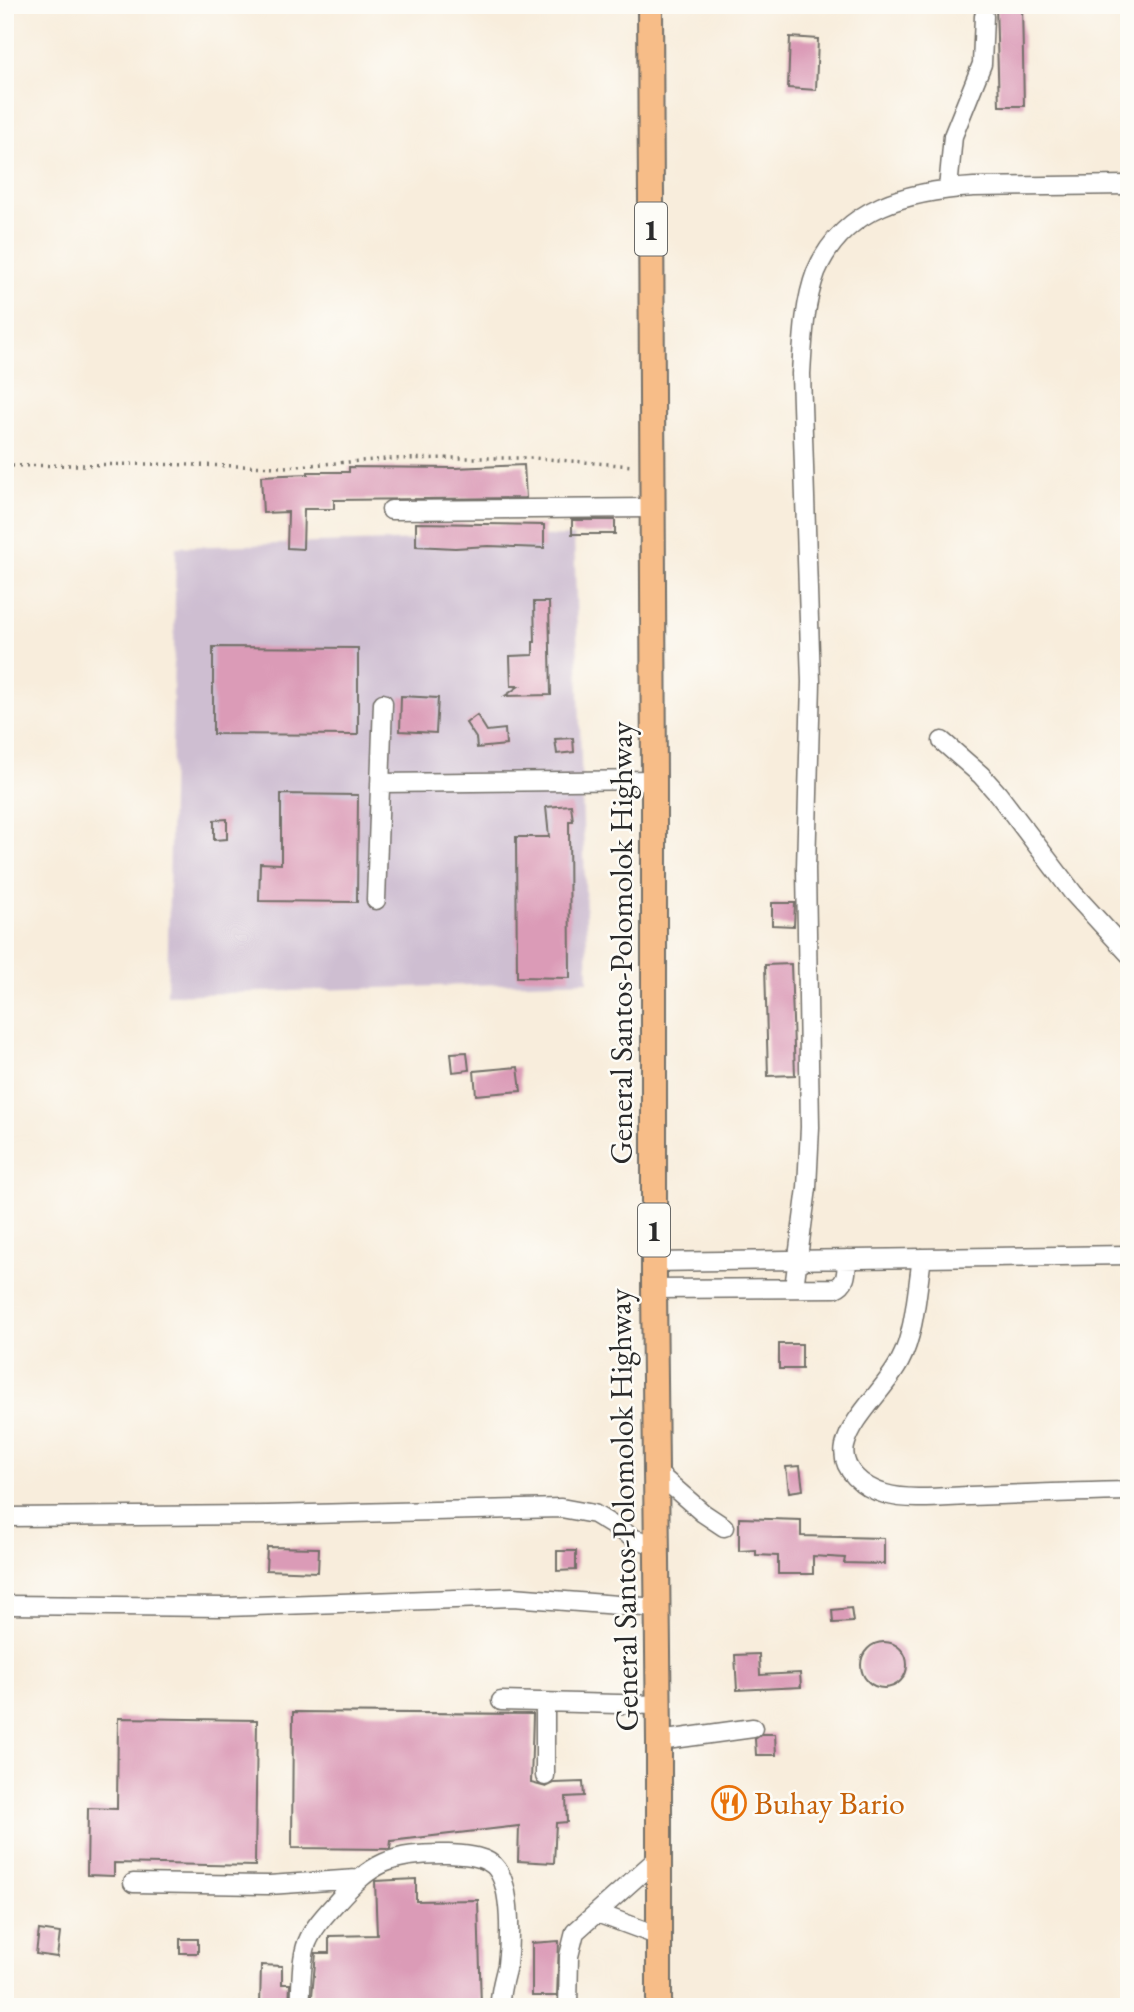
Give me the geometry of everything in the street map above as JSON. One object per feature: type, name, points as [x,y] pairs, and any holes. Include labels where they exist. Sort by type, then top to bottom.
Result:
[{"type":"highway","name":"General Santos-Polomolok Highway","points":[[650,5],[659,2007]]},
{"type":"street","points":[[948,188],[953,136],[982,64],[984,16]]},
{"type":"street","points":[[794,1288],[807,1188],[810,1127],[806,868],[811,682],[801,374],[804,327],[816,273],[827,253],[844,232],[864,214],[904,197],[948,188],[1129,185]]},
{"type":"street","points":[[391,510],[652,508]]},
{"type":"street","points":[[376,900],[383,703]]},
{"type":"street","points":[[942,741],[981,775],[998,794],[1073,893],[1129,954]]},
{"type":"street","points":[[380,783],[654,780]]},
{"type":"street","points":[[654,1262],[1129,1255]]},
{"type":"street","points":[[922,1258],[909,1338],[900,1361],[845,1443],[844,1455],[849,1470],[859,1482],[888,1495],[931,1497],[1129,1491]]},
{"type":"street","points":[[654,1289],[840,1286],[846,1279],[847,1259]]},
{"type":"street","points":[[759,1260],[760,1288]]},
{"type":"street","points":[[718,1261],[718,1289]]},
{"type":"street","points":[[656,1472],[703,1513],[724,1527]]},
{"type":"street","points":[[5,1517],[561,1508],[594,1514],[635,1539],[656,1545]]},
{"type":"street","points":[[5,1605],[225,1607],[513,1597],[657,1608]]},
{"type":"street","points":[[501,1701],[657,1705]]},
{"type":"street","points":[[545,1702],[545,1776]]},
{"type":"street","points":[[659,1741],[753,1728]]},
{"type":"street","points":[[300,2007],[303,1958],[308,1942],[328,1912],[357,1879],[385,1862],[416,1855],[467,1856],[490,1862],[497,1870],[502,1881],[509,1942],[500,2007]]},
{"type":"street","points":[[568,2007],[571,1944],[575,1932],[658,1858]]},
{"type":"street","points":[[133,1883],[269,1885],[357,1879]]},
{"type":"street","points":[[597,1913],[659,1936]]},
{"type":"path","points":[[5,466],[148,464],[284,467],[387,459],[534,458],[653,467]]},
{"type":"shaded area","points":[[574,536],[588,981],[167,995],[176,547]]},
{"type":"building","points":[[996,5],[1022,5],[1024,106],[999,106]]},
{"type":"building","points":[[790,37],[818,39],[816,90],[788,88]]},
{"type":"building","points":[[524,465],[526,498],[334,500],[334,509],[304,509],[303,549],[287,548],[288,512],[263,513],[261,476],[349,472],[349,467],[455,468]]},
{"type":"building","points":[[572,520],[615,520],[615,534],[572,534]]},
{"type":"building","points":[[416,523],[544,525],[544,548],[416,546]]},
{"type":"building","points":[[534,602],[549,602],[551,695],[505,696],[519,686],[511,686],[510,656],[533,655]]},
{"type":"building","points":[[213,647],[358,648],[358,735],[213,734]]},
{"type":"building","points":[[401,696],[438,698],[436,733],[400,731]]},
{"type":"building","points":[[477,715],[487,731],[505,729],[506,745],[477,748],[476,738],[466,723]]},
{"type":"building","points":[[573,738],[574,752],[557,754],[555,739]]},
{"type":"building","points":[[281,794],[358,795],[357,902],[259,901],[260,863],[281,864]]},
{"type":"building","points":[[571,805],[570,978],[517,977],[516,837],[549,837],[546,807]]},
{"type":"building","points":[[227,819],[227,839],[214,840],[214,820]]},
{"type":"building","points":[[772,903],[795,903],[794,926],[772,925]]},
{"type":"building","points":[[791,964],[795,1075],[768,1076],[765,965]]},
{"type":"building","points":[[467,1052],[469,1070],[453,1072],[451,1053]]},
{"type":"building","points":[[518,1067],[521,1091],[476,1095],[474,1071]]},
{"type":"building","points":[[779,1344],[802,1344],[802,1369],[779,1369]]},
{"type":"building","points":[[800,1466],[803,1490],[789,1492],[786,1467]]},
{"type":"building","points":[[739,1518],[801,1520],[801,1536],[884,1538],[884,1564],[844,1563],[845,1558],[813,1556],[813,1574],[778,1574],[778,1556],[756,1555],[756,1550],[739,1551]]},
{"type":"building","points":[[267,1547],[319,1548],[318,1572],[266,1570]]},
{"type":"building","points":[[557,1551],[576,1551],[576,1570],[557,1571]]},
{"type":"building","points":[[851,1608],[853,1622],[833,1623],[832,1610]]},
{"type":"building","points":[[884,1642],[900,1649],[907,1665],[900,1681],[884,1688],[868,1681],[861,1665],[868,1649]]},
{"type":"building","points":[[759,1654],[760,1675],[800,1673],[801,1687],[737,1690],[735,1655]]},
{"type":"building","points":[[293,1712],[533,1714],[531,1783],[546,1787],[554,1783],[583,1782],[584,1796],[566,1797],[567,1822],[556,1823],[554,1863],[518,1861],[519,1826],[391,1841],[390,1849],[292,1848]]},
{"type":"building","points":[[118,1718],[257,1720],[255,1866],[114,1863],[114,1876],[87,1875],[88,1808],[117,1809]]},
{"type":"building","points":[[762,1734],[775,1734],[776,1755],[756,1755],[755,1739]]},
{"type":"building","points":[[416,1879],[416,1901],[478,1900],[481,2007],[311,2007],[316,1953],[329,1953],[329,1936],[377,1935],[375,1881]]},
{"type":"building","points":[[39,1930],[60,1933],[57,1957],[36,1954]]},
{"type":"building","points":[[180,1939],[198,1939],[198,1953],[180,1953]]},
{"type":"building","points":[[559,1941],[557,1996],[532,1996],[532,1943]]},
{"type":"building","points":[[261,1965],[282,1966],[282,1984],[290,1984],[289,2007],[260,2007]]},
{"type":"place","name":"Buhay Bario","points":[[729,1803]]}]
